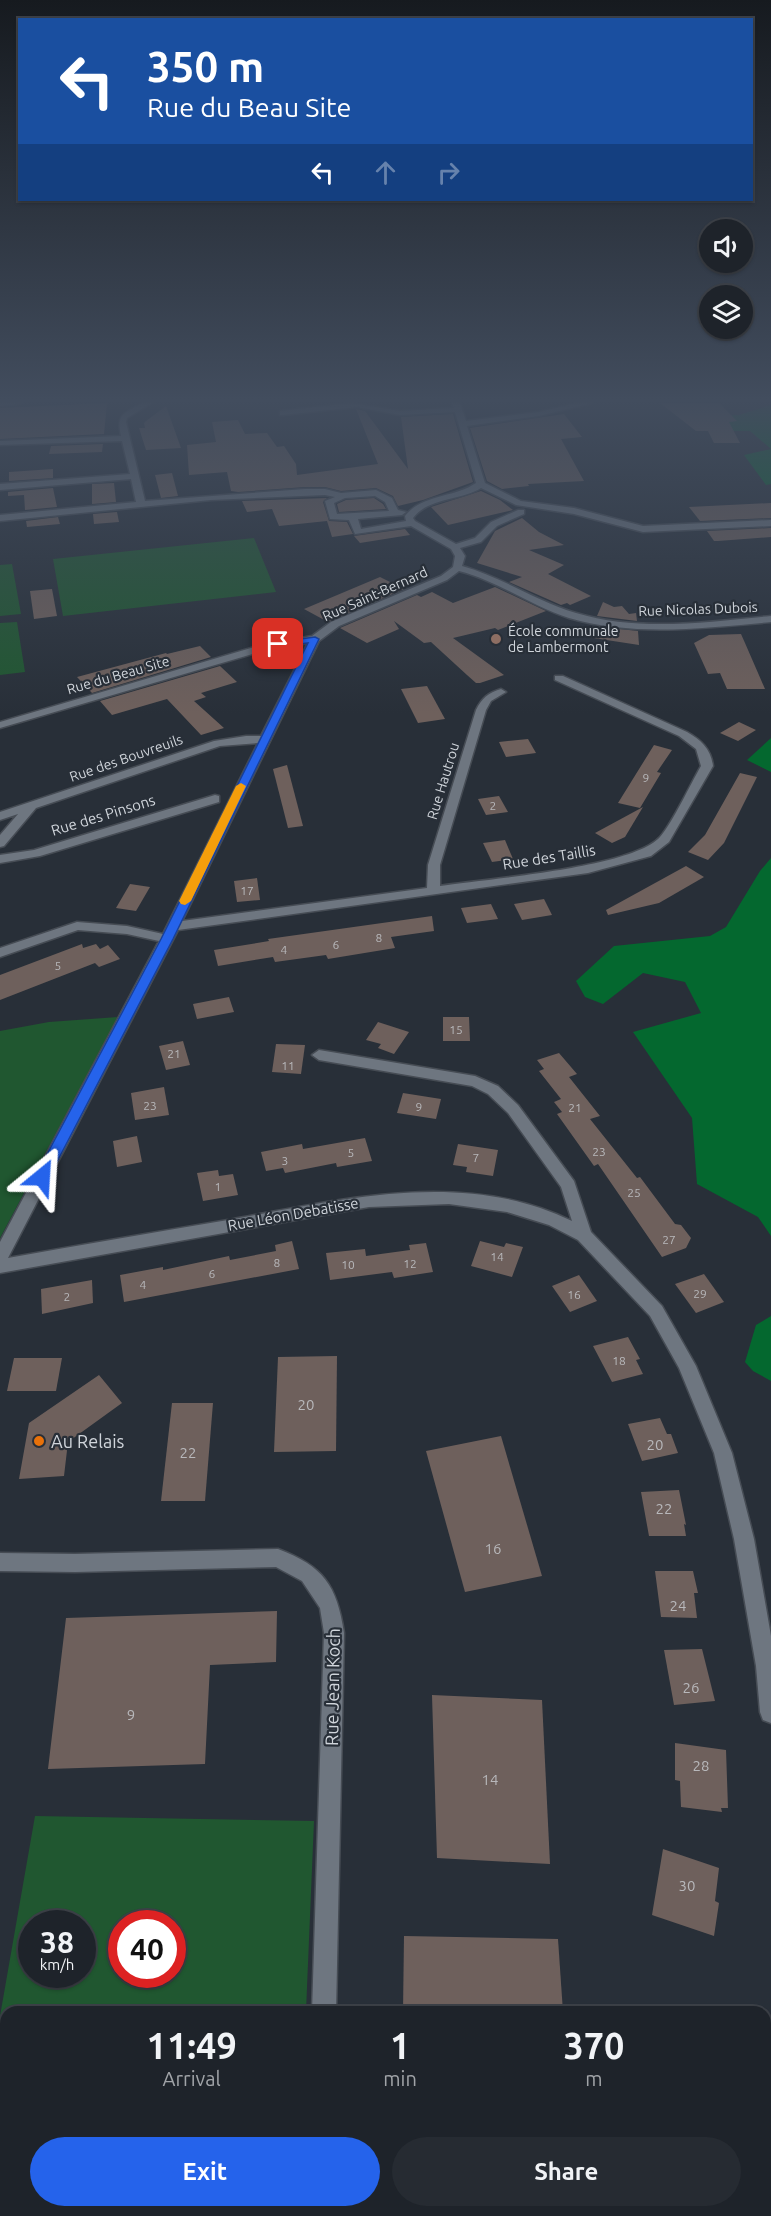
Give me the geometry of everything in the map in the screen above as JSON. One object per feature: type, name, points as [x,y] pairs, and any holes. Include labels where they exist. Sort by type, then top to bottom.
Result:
[{"type":"street","points":[[0,518],[129,506]]},
{"type":"street","points":[[330,506],[333,517],[386,515],[394,511],[411,512]]},
{"type":"street","points":[[392,506],[394,511]]},
{"type":"street","points":[[421,506],[411,512],[408,518],[412,523],[454,547],[460,556],[457,568]]},
{"type":"street","points":[[542,506],[574,511],[643,529],[771,523]]},
{"type":"street","points":[[454,547],[478,540],[494,524],[521,512]]},
{"type":"street","points":[[354,517],[358,532],[412,523]]},
{"type":"street","name":"Rue Nicolas Dubois","points":[[457,568],[481,574],[569,614],[605,623],[660,626],[771,619]]},
{"type":"street","name":"Rue Saint-Bernard","points":[[315,639],[335,624],[444,578],[457,568]]},
{"type":"street","points":[[0,1258],[169,933],[315,639]]},
{"type":"street","name":"Rue du Beau Site","points":[[0,725],[245,654],[291,642],[315,639]]},
{"type":"street","name":"Rue du Beau Site","points":[[245,654],[308,652]]},
{"type":"street","name":"Rue des Taillis","points":[[169,933],[434,890],[588,869],[646,853],[665,838],[707,766],[706,754],[698,743],[683,734],[559,678]]},
{"type":"street","name":"Rue Hautrou","points":[[434,890],[434,865],[481,710],[487,699],[501,692]]},
{"type":"street","name":"Rue des Bouvreuils","points":[[0,816],[218,743],[246,739],[264,740]]},
{"type":"street","name":"Rue des Pinsons","points":[[0,859],[36,853],[215,799]]},
{"type":"street","points":[[0,843],[31,806]]},
{"type":"street","points":[[0,953],[77,926],[169,933]]},
{"type":"street","name":"Rue Léon Debatisse","points":[[319,1055],[475,1081],[493,1090],[513,1109],[568,1185],[584,1235]]},
{"type":"street","name":"Rue Léon Debatisse","points":[[0,1266],[369,1201],[449,1198],[507,1206],[554,1220],[584,1235],[656,1311],[687,1366],[723,1453],[744,1539],[766,1666],[771,1712]]},
{"type":"street","name":"Rue Jean Koch","points":[[0,1562],[278,1558],[309,1574],[330,1605],[334,1633],[324,2006]]},
{"type":"green space","points":[[254,538],[276,592],[63,616],[53,559]]},
{"type":"green space","points":[[12,564],[21,614],[0,616],[0,565]]},
{"type":"green space","points":[[17,622],[25,672],[0,675],[0,623]]},
{"type":"green space","points":[[771,738],[771,772],[747,760]]},
{"type":"green space","points":[[771,858],[771,1236],[758,1217],[697,1184],[692,1118],[633,1032],[701,1013],[685,982],[643,973],[603,1004],[585,997],[576,981],[614,946],[710,936],[726,927],[760,871]]},
{"type":"green space","points":[[118,1017],[0,1238],[0,1031],[49,1022]]},
{"type":"green space","points":[[771,1316],[771,1381],[753,1371],[745,1362],[756,1325]]},
{"type":"green space","points":[[35,1816],[314,1821],[306,2006],[2,2006],[18,1913],[18,1988],[96,1988],[96,1910],[19,1910]]},
{"type":"building","points":[[25,506],[57,507],[25,510]]},
{"type":"building","points":[[244,506],[324,506],[329,521],[347,522],[353,534],[332,537],[327,521],[279,526],[272,509],[247,512]]},
{"type":"building","points":[[338,506],[384,506],[386,509],[339,512]]},
{"type":"building","points":[[508,506],[513,510],[448,525],[431,507]]},
{"type":"building","points":[[771,506],[771,518],[700,521],[689,507]]},
{"type":"building","points":[[117,512],[119,522],[94,524],[93,514]]},
{"type":"building","points":[[58,517],[60,524],[27,527],[26,521]]},
{"type":"building","points":[[522,518],[539,532],[564,545],[529,550],[564,565],[548,574],[591,596],[570,605],[567,603],[561,605],[509,582],[522,577],[477,563],[495,531]]},
{"type":"building","points":[[771,528],[771,537],[718,541],[714,541],[707,531]]},
{"type":"building","points":[[405,529],[410,535],[360,543],[354,536]]},
{"type":"building","points":[[380,577],[404,589],[328,622],[304,609]]},
{"type":"building","points":[[495,587],[546,611],[498,630],[495,628],[453,638],[504,675],[480,683],[476,683],[431,642],[424,643],[394,621],[399,629],[367,643],[340,628],[417,595],[421,597],[432,592],[453,603]]},
{"type":"building","points":[[52,589],[57,616],[34,619],[30,591]]},
{"type":"building","points":[[603,602],[614,607],[622,606],[629,614],[636,613],[637,621],[597,616]]},
{"type":"building","points":[[592,626],[638,631],[639,645],[587,637]]},
{"type":"building","points":[[741,634],[765,689],[727,689],[720,673],[708,674],[694,643],[709,635]]},
{"type":"building","points":[[200,646],[211,657],[92,693],[77,677],[166,653]]},
{"type":"building","points":[[220,666],[237,682],[201,693],[206,697],[194,701],[224,728],[201,735],[167,699],[112,715],[100,701]]},
{"type":"building","points":[[427,686],[445,719],[418,723],[401,689]]},
{"type":"building","points":[[739,722],[756,730],[738,741],[720,733]]},
{"type":"building","points":[[528,739],[536,753],[506,757],[499,742]]},
{"type":"building","points":[[654,745],[672,750],[657,772],[661,773],[640,808],[618,803]]},
{"type":"building","points":[[287,765],[303,826],[288,828],[273,769]]},
{"type":"building","points":[[740,773],[757,777],[724,843],[708,860],[688,852],[705,835]]},
{"type":"building","points":[[499,796],[508,812],[486,815],[478,799]]},
{"type":"building","points":[[643,807],[625,837],[612,843],[595,833]]},
{"type":"building","points":[[505,840],[513,859],[492,862],[483,843]]},
{"type":"building","points":[[686,866],[704,877],[659,903],[608,915],[606,910]]},
{"type":"building","points":[[257,878],[260,900],[237,902],[234,881]]},
{"type":"building","points":[[130,884],[150,887],[136,911],[116,908]]},
{"type":"building","points":[[544,899],[552,915],[522,920],[514,904]]},
{"type":"building","points":[[491,904],[498,919],[467,923],[461,908]]},
{"type":"building","points":[[432,916],[434,931],[391,937],[395,948],[328,959],[326,955],[275,962],[273,957],[218,966],[214,950],[269,941],[268,939]]},
{"type":"building","points":[[82,944],[83,948],[96,944],[100,949],[108,945],[120,959],[99,967],[95,963],[0,1000],[0,975]]},
{"type":"building","points":[[229,997],[234,1012],[197,1019],[193,1004]]},
{"type":"building","points":[[443,1017],[469,1017],[470,1041],[443,1041]]},
{"type":"building","points":[[378,1022],[409,1032],[394,1054],[378,1048],[381,1044],[366,1040]]},
{"type":"building","points":[[183,1041],[190,1065],[166,1070],[159,1046]]},
{"type":"building","points":[[276,1044],[305,1045],[301,1074],[272,1072]]},
{"type":"building","points":[[559,1053],[577,1074],[569,1077],[600,1116],[590,1119],[637,1178],[640,1177],[675,1224],[681,1225],[691,1238],[686,1248],[662,1257],[598,1164],[594,1166],[557,1114],[562,1112],[554,1102],[561,1099],[539,1071],[544,1069],[537,1060]]},
{"type":"building","points":[[164,1087],[169,1115],[135,1120],[131,1093]]},
{"type":"building","points":[[403,1093],[441,1099],[436,1119],[397,1113]]},
{"type":"building","points":[[137,1136],[142,1162],[117,1167],[113,1141]]},
{"type":"building","points":[[365,1138],[372,1161],[337,1167],[336,1163],[285,1173],[283,1168],[266,1171],[261,1152],[302,1144],[303,1149]]},
{"type":"building","points":[[458,1144],[498,1150],[493,1176],[466,1172],[467,1167],[453,1165]]},
{"type":"building","points":[[218,1170],[219,1176],[233,1174],[238,1195],[203,1201],[197,1173]]},
{"type":"building","points":[[292,1241],[299,1269],[124,1302],[120,1275],[163,1267],[163,1270],[229,1256],[230,1260],[276,1251],[275,1245]]},
{"type":"building","points":[[480,1241],[504,1247],[506,1243],[523,1247],[512,1277],[471,1266]]},
{"type":"building","points":[[426,1243],[433,1272],[394,1278],[392,1272],[330,1280],[326,1253],[365,1249],[366,1256],[410,1250],[409,1245]]},
{"type":"building","points":[[704,1274],[724,1302],[696,1313],[675,1284]]},
{"type":"building","points":[[579,1275],[597,1301],[570,1312],[552,1286]]},
{"type":"building","points":[[92,1280],[93,1303],[42,1314],[41,1289]]},
{"type":"building","points":[[628,1337],[640,1359],[636,1360],[643,1374],[612,1382],[593,1346]]},
{"type":"building","points":[[337,1356],[336,1451],[274,1452],[278,1357]]},
{"type":"building","points":[[14,1358],[62,1358],[56,1391],[7,1391]]},
{"type":"building","points":[[99,1375],[122,1403],[68,1442],[64,1476],[19,1479],[29,1423]]},
{"type":"building","points":[[172,1403],[213,1403],[205,1501],[161,1501]]},
{"type":"building","points":[[660,1418],[667,1434],[671,1434],[678,1453],[642,1461],[628,1424]]},
{"type":"building","points":[[501,1436],[542,1576],[465,1592],[426,1451]]},
{"type":"building","points":[[679,1490],[686,1536],[649,1536],[641,1492]]},
{"type":"building","points":[[655,1571],[693,1571],[698,1593],[694,1593],[697,1618],[661,1617]]},
{"type":"building","points":[[277,1611],[276,1662],[210,1665],[205,1764],[48,1769],[66,1618]]},
{"type":"building","points":[[702,1649],[715,1701],[674,1705],[664,1650]]},
{"type":"building","points":[[432,1695],[542,1700],[550,1864],[437,1858]]},
{"type":"building","points":[[675,1743],[726,1750],[728,1808],[721,1808],[722,1812],[681,1807],[680,1781],[675,1780]]},
{"type":"building","points":[[663,1849],[719,1868],[715,1901],[719,1903],[714,1936],[652,1915]]},
{"type":"building","points":[[404,1936],[558,1939],[563,2006],[403,2006]]},
{"type":"slow traffic","points":[[185,901],[241,786]]},
{"type":"place","name":"École communale de Lambermont","points":[[496,639]]},
{"type":"place","name":"Au Relais","points":[[39,1441]]},
{"type":"route","points":[[42,1177],[167,939],[315,639],[278,644]]}]
